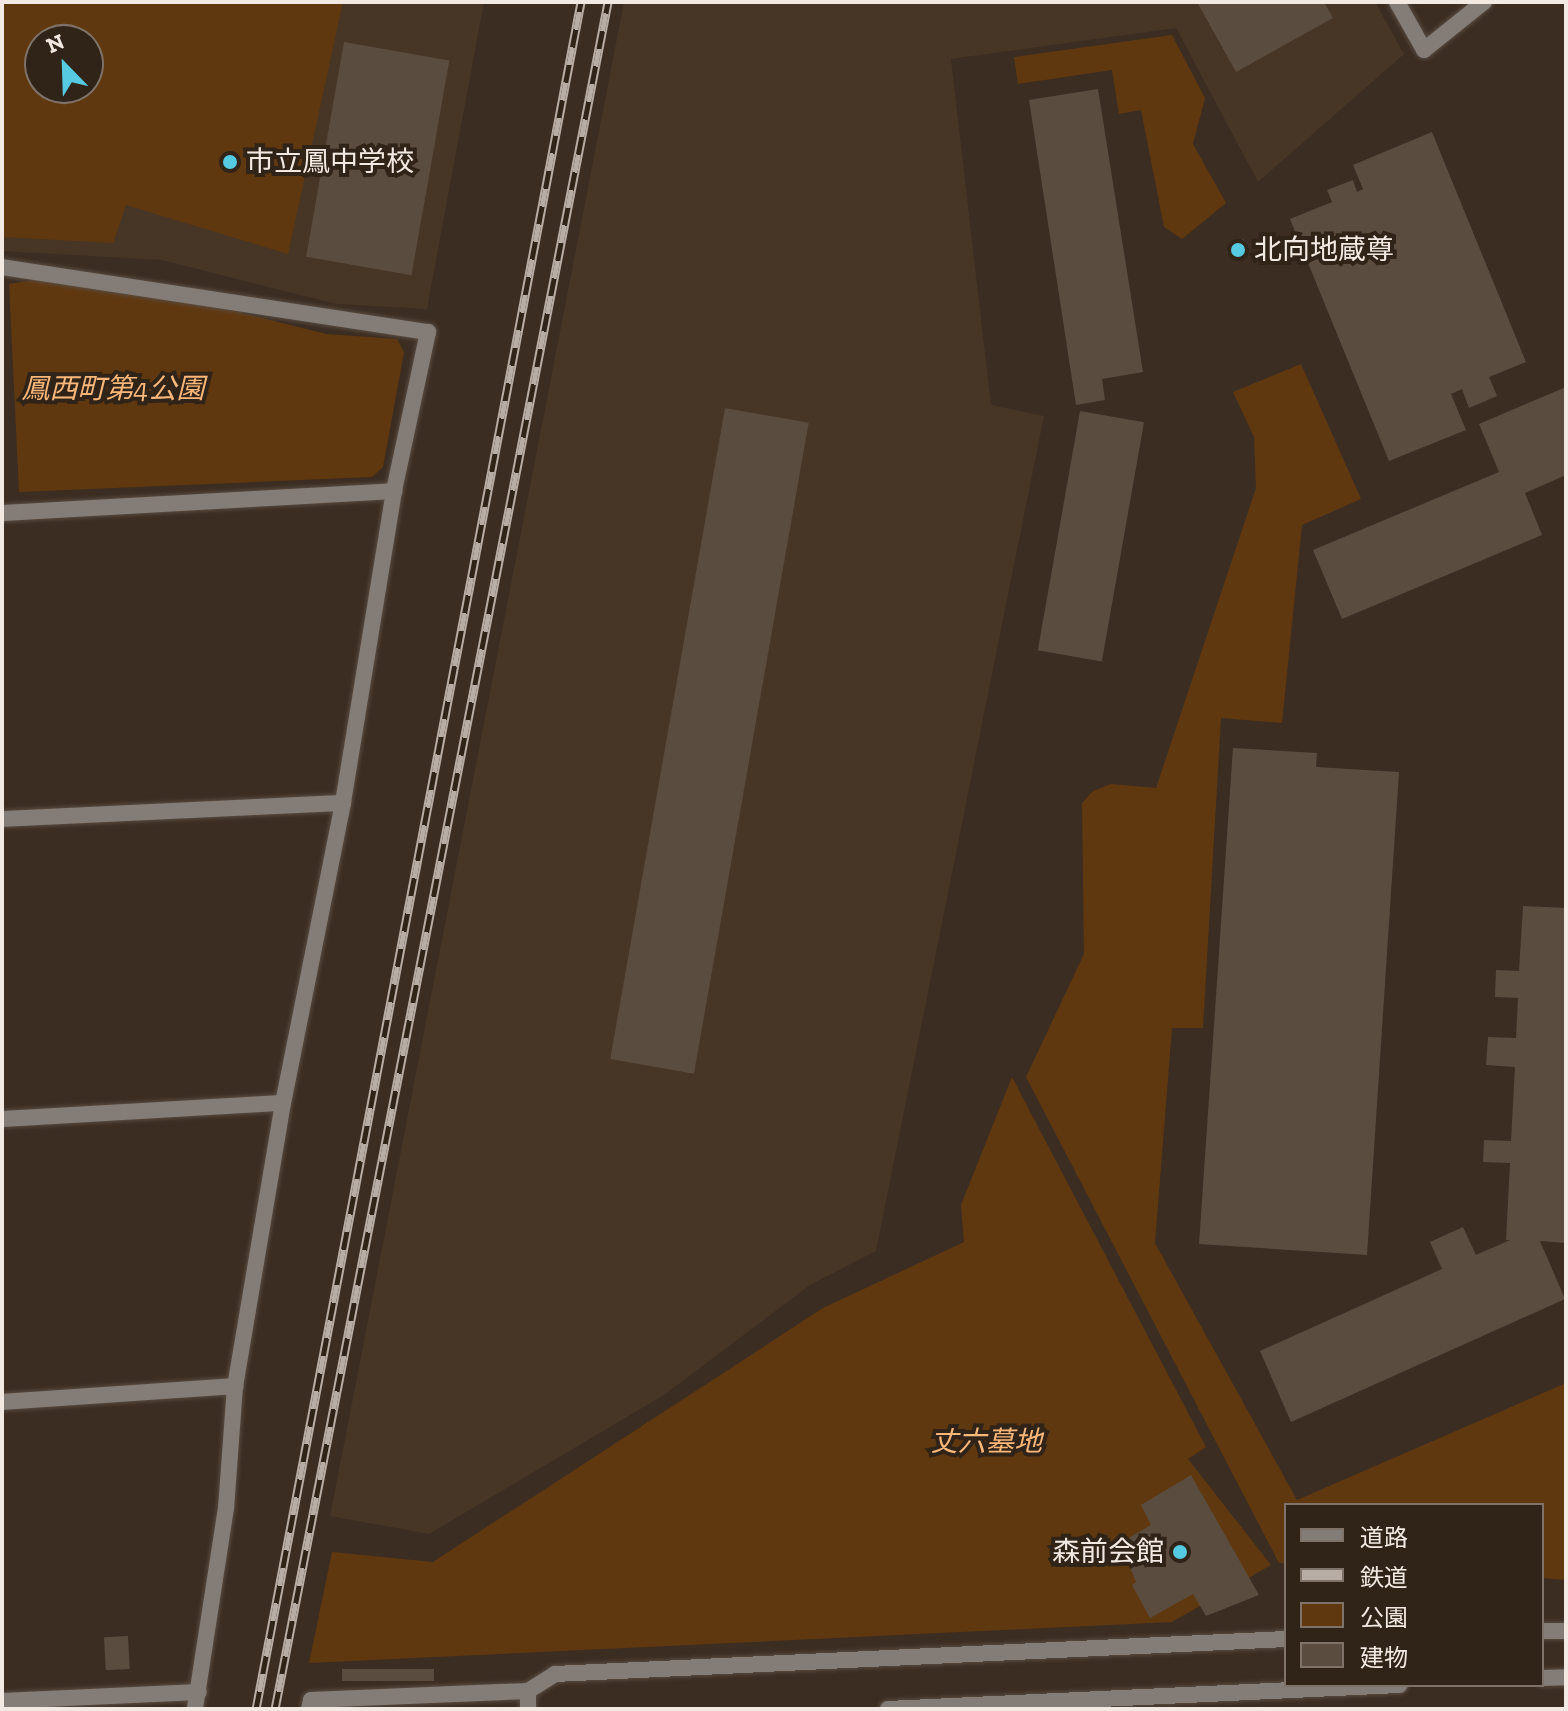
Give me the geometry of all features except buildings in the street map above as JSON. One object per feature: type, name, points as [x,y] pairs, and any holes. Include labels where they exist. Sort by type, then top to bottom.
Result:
[{"type":"street","points":[[1397,2],[1424,50],[1484,2]]},
{"type":"street","points":[[2,267],[428,332],[394,491],[343,803],[283,1103],[235,1386],[226,1508],[197,1701],[2,1701]]},
{"type":"street","points":[[2,513],[394,491]]},
{"type":"street","points":[[2,819],[343,803]]},
{"type":"street","points":[[2,1119],[283,1103]]},
{"type":"street","points":[[2,1402],[235,1386]]},
{"type":"street","points":[[1544,1631],[1566,1631]]},
{"type":"street","points":[[310,1705],[528,1691],[555,1674],[1284,1639]]},
{"type":"street","points":[[888,1709],[1356,1687]]},
{"type":"street","points":[[528,1691],[528,1709]]},
{"type":"shaded area","name":"市立鳳中学校","points":[[2,2],[484,2],[427,309],[336,304],[162,260],[2,251]]},
{"type":"shaded area","points":[[624,2],[1375,2],[1404,54],[1258,182],[1176,28],[951,59],[991,405],[1044,416],[876,1251],[810,1285],[664,1395],[429,1534],[330,1516]]},
{"type":"green space","points":[[2,2],[343,2],[288,254],[126,205],[113,243],[2,237]]},
{"type":"green space","points":[[1172,35],[1205,98],[1193,144],[1226,203],[1182,239],[1164,227],[1141,110],[1119,114],[1112,70],[1018,84],[1014,57]]},
{"type":"green space","name":"鳳西町第4公園","points":[[39,279],[181,298],[326,334],[397,339],[404,352],[383,467],[372,477],[19,492],[9,284]]},
{"type":"green space","points":[[1301,364],[1361,499],[1302,525],[1282,723],[1221,718],[1203,1028],[1172,1028],[1155,1243],[1297,1500],[1566,1383],[1566,1580],[1544,1578],[1544,1503],[1284,1503],[1284,1563],[1279,1563],[1026,1077],[1084,954],[1082,803],[1093,791],[1111,784],[1156,788],[1256,488],[1254,437],[1233,392]]},
{"type":"green space","name":"丈六墓地","points":[[1012,1077],[1206,1447],[1188,1459],[1271,1565],[1172,1622],[309,1663],[332,1552],[433,1562],[823,1308],[964,1242],[961,1205]]},
{"type":"railway","points":[[256,1709],[581,2]]},
{"type":"railway","points":[[275,1709],[608,2]]},
{"type":"place","name":"市立鳳中学校","points":[[230,162]]},
{"type":"place","name":"北向地蔵尊","points":[[1238,250]]},
{"type":"place","name":"森前会館","points":[[1180,1552]]}]
